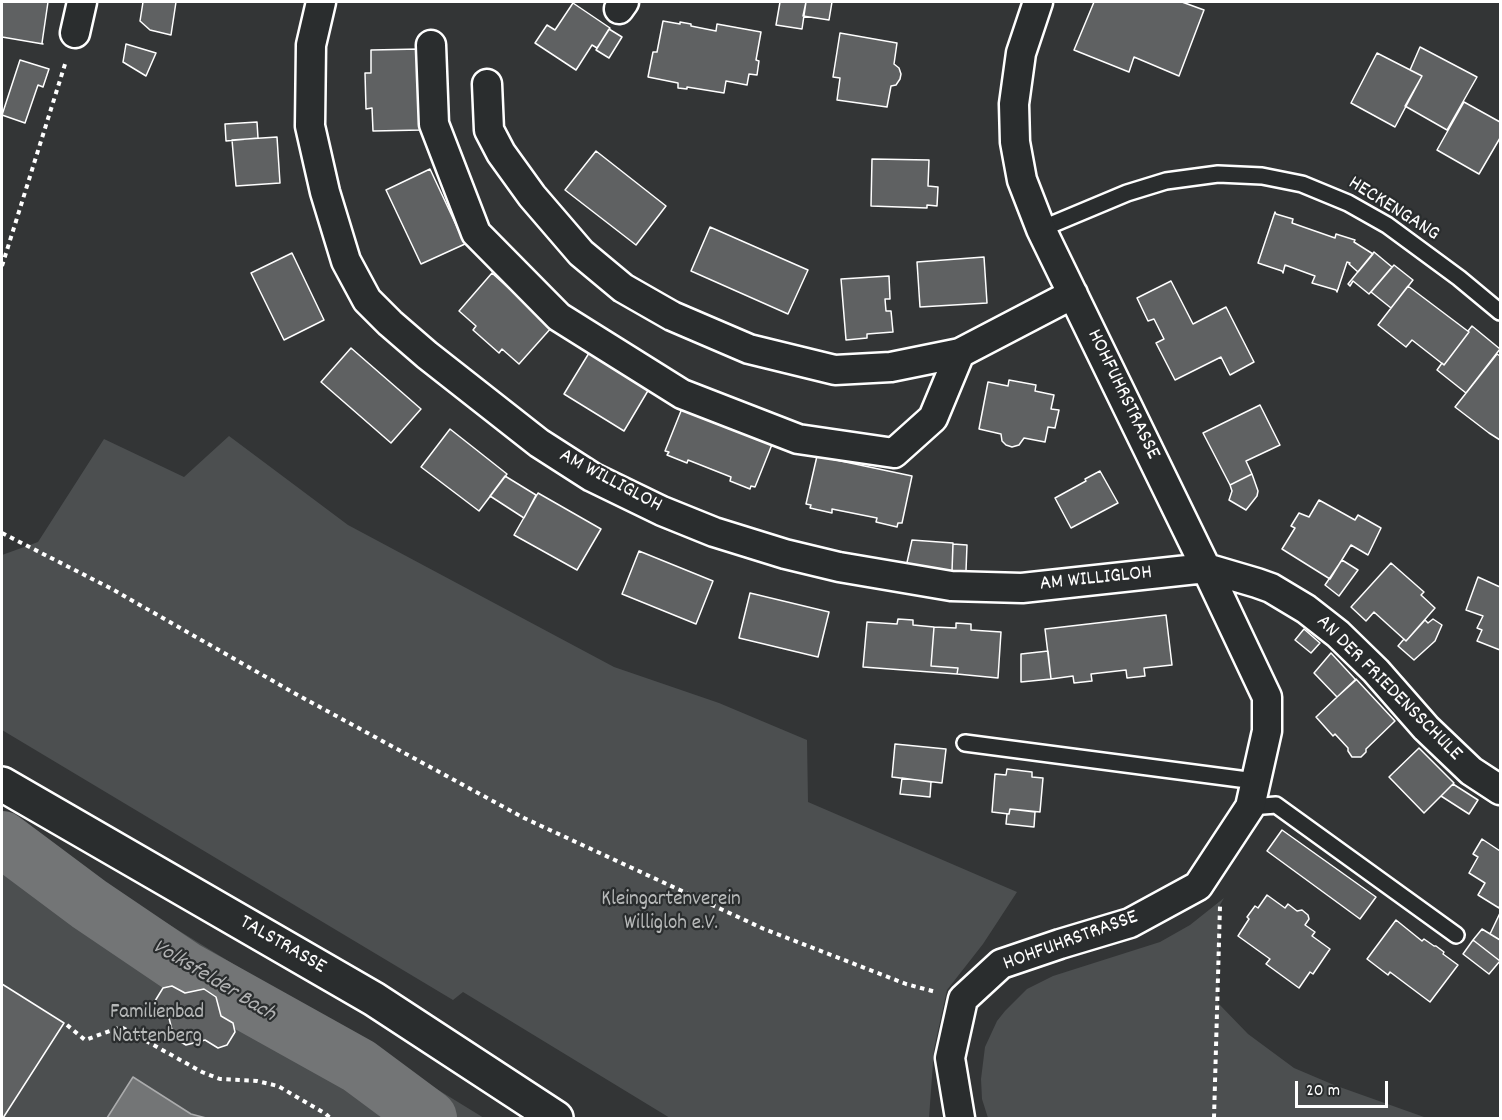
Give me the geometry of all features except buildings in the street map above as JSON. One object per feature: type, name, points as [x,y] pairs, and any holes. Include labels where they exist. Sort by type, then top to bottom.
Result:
[{"type":"main road","name":"TALSTRASSE","points":[[2,784],[374,999],[556,1119]]},
{"type":"street","points":[[75,33],[82,2]]},
{"type":"street","name":"AM WILLIGLOH","points":[[321,2],[311,45],[310,126],[325,192],[346,261],[367,300],[390,323],[483,400],[556,455],[592,477],[693,524],[785,554],[839,567],[951,586],[1022,588],[1206,568]]},
{"type":"street","name":"HOHFUHRSTRASSE","points":[[963,999],[1001,964],[1130,923],[1198,886],[1253,794],[1267,731],[1267,697],[1041,229],[1022,180],[1015,142],[1014,104],[1021,54],[1038,2]]},
{"type":"street","points":[[431,45],[434,124],[476,233],[558,317],[682,394],[798,439],[894,453],[933,418],[960,353]]},
{"type":"street","points":[[487,84],[489,130],[501,153],[532,196],[581,253],[623,288],[672,316],[749,349],[836,370],[891,367],[960,353],[1073,294]]},
{"type":"street","name":"AN DER FRIEDENSSCHULE","points":[[1206,568],[1271,588],[1306,609],[1338,634],[1376,671],[1426,728],[1471,771],[1500,790]]},
{"type":"street","points":[[960,1119],[950,1058],[963,999]]},
{"type":"lane","name":"HECKENGANG","points":[[1041,229],[1127,193],[1166,181],[1218,174],[1262,176],[1302,184],[1348,202],[1387,225],[1459,278],[1500,312]]},
{"type":"lane","points":[[965,743],[1253,794],[1276,806],[1456,935]]},
{"type":"path","points":[[2,266],[75,33]]},
{"type":"path","points":[[2,533],[112,589],[294,693],[524,818],[764,928],[906,984],[963,999]]},
{"type":"path","points":[[1198,886],[1220,905],[1214,1119]]},
{"type":"path","points":[[67,1025],[85,1040],[121,1027],[202,1072],[220,1079],[257,1081],[278,1086],[326,1114],[330,1119]]},
{"type":"green space","name":"Kleingartenverein Willigloh e.V.","points":[[229,436],[348,525],[614,667],[719,703],[807,740],[808,802],[1017,892],[983,944],[947,990],[934,1049],[929,1118],[670,1118],[463,992],[453,1000],[2,730],[2,555],[38,542],[104,439],[184,477]]},
{"type":"green space","name":"Familienbad Nattenberg","points":[[2,822],[484,1118],[3,1118],[64,1023],[2,984]]},
{"type":"green space","points":[[1224,898],[1220,905],[1218,1003],[1248,1034],[1294,1068],[1424,1117],[1438,1118],[988,1118],[982,1099],[981,1079],[985,1047],[997,1021],[1027,989],[1053,976],[1160,942],[1190,925]]},
{"type":"shaded area","points":[[133,1077],[191,1114],[206,1118],[107,1118]]},
{"type":"waterway","name":"Volksfelder Bach","points":[[2,839],[89,904],[185,969],[359,1066],[429,1118]]}]
